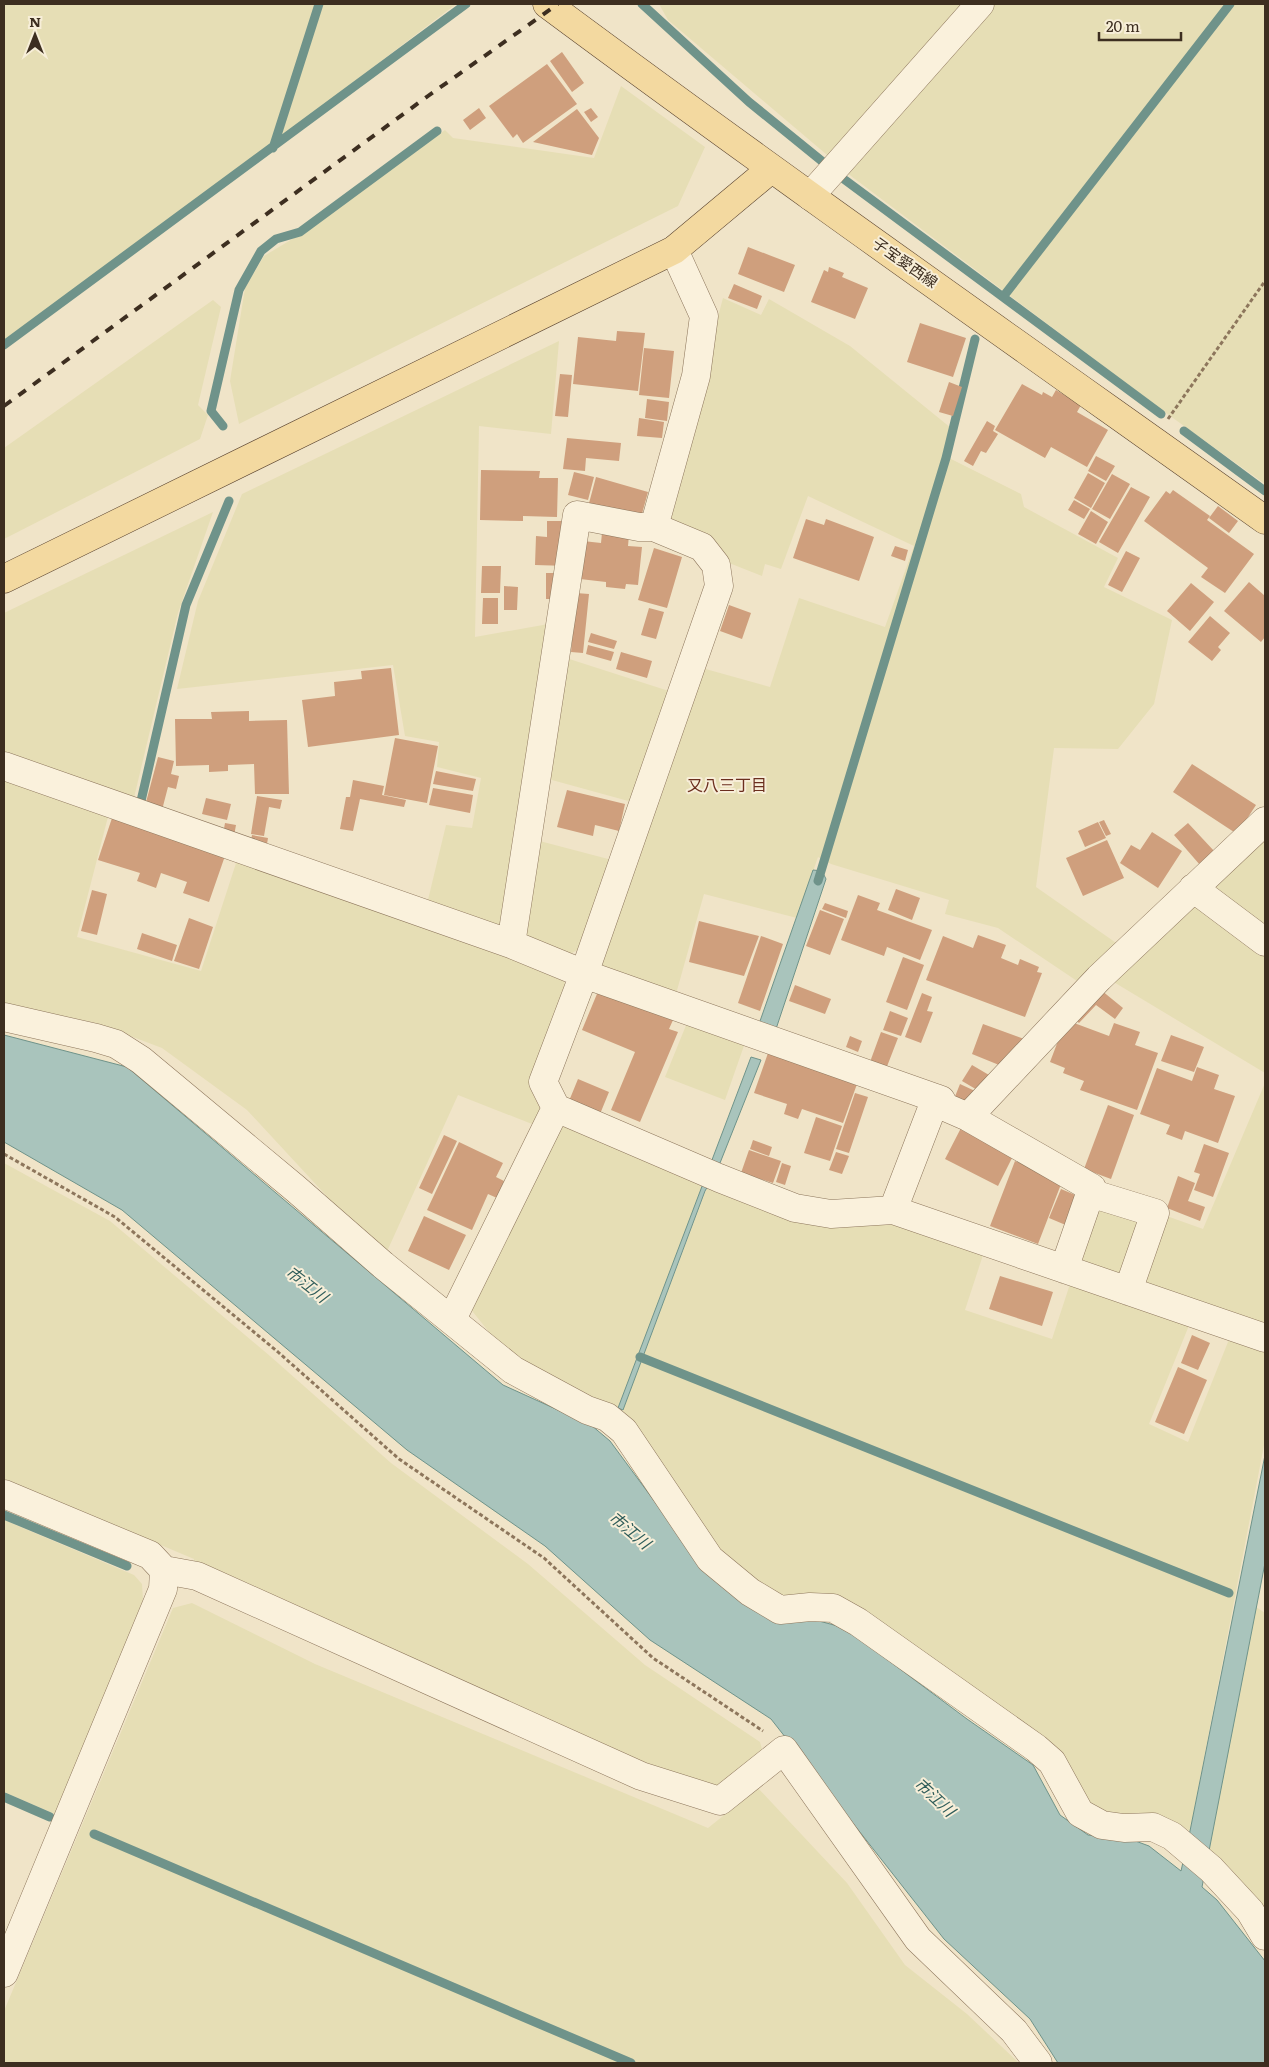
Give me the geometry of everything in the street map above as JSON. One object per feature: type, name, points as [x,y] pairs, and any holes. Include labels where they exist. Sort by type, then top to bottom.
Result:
[{"type":"main road","name":"子宝愛西線","points":[[547,4],[771,169],[1265,520]]},
{"type":"main road","points":[[4,579],[674,250],[771,169]]},
{"type":"street","points":[[810,196],[980,4]]},
{"type":"street","points":[[654,527],[696,376],[704,316],[674,250]]},
{"type":"street","points":[[511,944],[577,515],[639,527],[654,527],[702,547],[716,565],[719,586],[584,974],[543,1082],[556,1108],[712,1176],[795,1208],[831,1214],[893,1210],[1265,1338]]},
{"type":"street","points":[[4,766],[511,944],[584,974],[936,1098],[945,1107],[1092,1188],[1064,1269]]},
{"type":"street","points":[[968,1118],[1099,978],[1265,821]]},
{"type":"street","points":[[1193,888],[1265,942]]},
{"type":"street","points":[[4,1017],[116,1044],[141,1060],[296,1189],[383,1265],[513,1370],[587,1410],[607,1417],[624,1431],[710,1559],[750,1592],[780,1610],[810,1607],[833,1608],[858,1622],[1036,1748],[1052,1762],[1080,1813],[1102,1825],[1124,1828],[1153,1827],[1172,1836],[1211,1869],[1250,1911],[1265,1936]]},
{"type":"street","points":[[893,1210],[936,1098]]},
{"type":"street","points":[[452,1319],[556,1108]]},
{"type":"street","points":[[1090,1194],[1155,1214],[1128,1291]]},
{"type":"street","points":[[4,1494],[150,1555],[164,1570],[197,1576],[641,1776],[720,1801],[784,1750],[918,1939],[1014,2031],[1038,2063]]},
{"type":"street","points":[[4,1973],[163,1589],[164,1570]]},
{"type":"path","points":[[1153,440],[1265,281]]},
{"type":"path","points":[[4,1154],[115,1217],[278,1352],[399,1459],[544,1558],[653,1658],[757,1726],[784,1750]]},
{"type":"shaded area","points":[[4,4],[456,4],[267,148],[4,342]]},
{"type":"shaded area","points":[[659,4],[969,4],[833,160],[668,20]]},
{"type":"shaded area","points":[[991,4],[1265,4],[1265,484],[1166,413],[843,170]]},
{"type":"shaded area","points":[[621,86],[705,147],[678,206],[239,424],[230,381],[245,288],[264,256],[299,235],[445,130],[453,138],[594,158]]},
{"type":"shaded area","points":[[723,298],[761,315],[769,299],[850,346],[951,428],[945,456],[1021,494],[1024,507],[1118,558],[1104,587],[1172,620],[1154,704],[1118,749],[1054,748],[1036,887],[1122,947],[1083,985],[998,928],[945,914],[949,900],[831,864],[818,857],[797,918],[704,894],[674,1001],[599,975],[702,668],[770,687],[799,598],[885,627],[914,546],[808,496],[781,569],[765,564],[762,576],[724,561],[674,523],[667,507]]},
{"type":"shaded area","points":[[213,300],[221,307],[198,405],[208,415],[200,439],[4,539],[4,448]]},
{"type":"shaded area","points":[[559,341],[551,434],[479,426],[475,637],[554,623],[508,919],[498,927],[427,904],[446,825],[472,828],[481,778],[437,767],[439,742],[405,736],[393,665],[177,689],[198,601],[242,494]]},
{"type":"shaded area","points":[[213,512],[178,613],[133,802],[4,758],[4,613]]},
{"type":"shaded area","points":[[563,657],[675,693],[632,802],[541,777]]},
{"type":"shaded area","points":[[4,769],[110,809],[77,937],[201,971],[238,857],[560,972],[568,991],[537,1126],[458,1095],[384,1258],[247,1110],[162,1048],[96,1023],[4,1004]]},
{"type":"shaded area","points":[[1265,826],[1265,934],[1207,891]]},
{"type":"shaded area","points":[[532,839],[612,860],[585,946],[566,956],[522,937]]},
{"type":"shaded area","points":[[1187,900],[1265,951],[1265,1073],[1107,978]]},
{"type":"shaded area","points":[[689,1018],[746,1040],[725,1100],[665,1077]]},
{"type":"shaded area","points":[[1265,1083],[1265,1328],[1150,1293],[1139,1278],[1161,1214],[1203,1229]]},
{"type":"shaded area","points":[[558,1120],[700,1183],[702,1187],[618,1408],[606,1410],[513,1362],[469,1307]]},
{"type":"shaded area","points":[[4,1163],[110,1221],[270,1356],[391,1463],[528,1564],[645,1665],[760,1742],[763,1753],[721,1790],[692,1784],[227,1574],[220,1577],[195,1566],[194,1559],[4,1479]]},
{"type":"shaded area","points":[[708,1185],[892,1220],[983,1255],[965,1310],[1052,1339],[1070,1284],[1190,1323],[1149,1424],[1188,1442],[1230,1337],[1265,1350],[1265,1440],[1190,1831],[1162,1817],[1105,1818],[858,1612],[782,1601],[714,1554],[624,1421],[623,1410]]},
{"type":"shaded area","points":[[1094,1203],[1148,1218],[1115,1282],[1076,1269]]},
{"type":"shaded area","points":[[4,1520],[134,1575],[142,1584],[143,1600],[55,1814],[4,1792]]},
{"type":"shaded area","points":[[192,1603],[315,1664],[708,1828],[758,1788],[847,1883],[905,1965],[967,2014],[1019,2063],[4,2063],[4,2011],[173,1608]]},
{"type":"shaded area","points":[[1256,1607],[1265,1613],[1265,1910],[1209,1850]]},
{"type":"water","points":[[813,870],[822,871],[826,879],[776,1029],[759,1024]]},
{"type":"water","name":"市江川","points":[[4,1035],[127,1067],[503,1385],[591,1425],[610,1441],[700,1563],[819,1621],[845,1628],[967,1719],[1033,1765],[1060,1815],[1088,1835],[1130,1839],[1149,1846],[1181,1871],[1265,1455],[1265,1563],[1202,1887],[1217,1900],[1265,1961],[1265,2063],[1058,2063],[1030,2019],[944,1939],[771,1719],[650,1640],[545,1546],[407,1450],[122,1210],[4,1142]]},
{"type":"water","points":[[751,1057],[761,1060],[718,1168],[705,1191],[623,1410],[618,1408]]},
{"type":"building","points":[[562,52],[584,83],[572,92],[550,61]]},
{"type":"building","points":[[547,64],[577,104],[523,143],[517,134],[513,138],[489,106]]},
{"type":"building","points":[[479,108],[486,118],[470,130],[463,120]]},
{"type":"building","points":[[591,108],[598,117],[591,122],[584,112]]},
{"type":"building","points":[[577,109],[599,138],[592,155],[533,142]]},
{"type":"building","points":[[748,247],[795,265],[784,292],[738,274]]},
{"type":"building","points":[[829,267],[844,273],[842,277],[868,288],[855,319],[811,302],[824,270],[828,272]]},
{"type":"building","points":[[734,284],[762,296],[757,309],[728,298]]},
{"type":"building","points":[[920,323],[966,338],[953,377],[907,362]]},
{"type":"building","points":[[617,331],[645,333],[638,391],[573,384],[578,337],[616,341]]},
{"type":"building","points":[[644,348],[674,351],[669,398],[639,395]]},
{"type":"building","points":[[560,374],[572,375],[568,417],[555,416]]},
{"type":"building","points":[[949,382],[962,387],[953,416],[939,412]]},
{"type":"building","points":[[1022,384],[1042,395],[1043,392],[1052,397],[1056,390],[1081,405],[1077,412],[1108,430],[1087,467],[1051,447],[1045,458],[995,430]]},
{"type":"building","points":[[647,399],[669,402],[667,421],[645,418]]},
{"type":"building","points":[[639,418],[664,422],[662,438],[637,436]]},
{"type":"building","points":[[987,421],[995,426],[993,431],[998,434],[986,453],[981,451],[973,466],[964,461]]},
{"type":"building","points":[[567,438],[621,443],[619,461],[586,458],[585,471],[563,469]]},
{"type":"building","points":[[1096,456],[1115,466],[1106,481],[1088,471]]},
{"type":"building","points":[[481,470],[540,471],[539,478],[558,478],[557,517],[523,516],[523,521],[480,520]]},
{"type":"building","points":[[574,472],[594,477],[588,500],[568,495]]},
{"type":"building","points":[[1088,473],[1105,483],[1091,508],[1074,498]]},
{"type":"building","points":[[1112,474],[1130,484],[1110,519],[1092,509]]},
{"type":"building","points":[[596,477],[648,492],[640,521],[588,507]]},
{"type":"building","points":[[1131,487],[1150,497],[1118,553],[1099,542]]},
{"type":"building","points":[[1173,490],[1210,516],[1207,520],[1254,554],[1225,593],[1201,577],[1208,568],[1144,521],[1166,491],[1170,494]]},
{"type":"building","points":[[1074,500],[1090,509],[1084,519],[1068,510]]},
{"type":"building","points":[[1218,506],[1238,521],[1229,533],[1209,518]]},
{"type":"building","points":[[1091,511],[1108,522],[1096,544],[1078,534]]},
{"type":"building","points":[[806,519],[824,525],[826,519],[874,537],[859,581],[793,558]]},
{"type":"building","points":[[547,521],[569,521],[568,566],[535,565],[536,536],[547,537]]},
{"type":"building","points":[[602,533],[629,535],[628,546],[642,547],[638,585],[626,584],[625,589],[606,587],[606,582],[580,579],[583,541],[601,543]]},
{"type":"building","points":[[895,546],[908,550],[905,561],[891,556]]},
{"type":"building","points":[[654,548],[682,557],[667,608],[638,600]]},
{"type":"building","points":[[1126,551],[1140,558],[1122,592],[1108,585]]},
{"type":"building","points":[[482,566],[501,566],[500,593],[481,593]]},
{"type":"building","points":[[546,573],[560,573],[560,599],[546,599]]},
{"type":"building","points":[[1249,582],[1265,596],[1265,637],[1261,642],[1224,611]]},
{"type":"building","points":[[1191,583],[1214,602],[1190,631],[1167,611]]},
{"type":"building","points":[[504,586],[518,587],[517,610],[504,610]]},
{"type":"building","points":[[576,593],[589,594],[583,653],[571,652]]},
{"type":"building","points":[[483,598],[498,598],[498,624],[482,624]]},
{"type":"building","points":[[729,605],[751,613],[742,639],[720,631]]},
{"type":"building","points":[[649,608],[664,612],[656,639],[641,635]]},
{"type":"building","points":[[1210,616],[1230,633],[1218,647],[1221,650],[1212,661],[1188,642]]},
{"type":"building","points":[[591,633],[617,641],[614,649],[588,642]]},
{"type":"building","points":[[588,645],[614,652],[611,661],[586,654]]},
{"type":"building","points":[[621,652],[652,661],[647,678],[616,669]]},
{"type":"building","points":[[391,668],[399,735],[308,747],[302,700],[335,696],[334,682],[362,679],[361,671]]},
{"type":"building","points":[[249,711],[249,721],[287,720],[289,794],[255,794],[254,764],[228,765],[228,771],[209,772],[209,765],[176,766],[175,719],[212,719],[211,712]]},
{"type":"building","points":[[395,738],[438,746],[427,803],[384,795]]},
{"type":"building","points":[[158,757],[174,761],[171,774],[179,776],[176,789],[168,787],[162,810],[145,806]]},
{"type":"building","points":[[1192,764],[1256,805],[1237,834],[1173,792]]},
{"type":"building","points":[[436,771],[476,779],[473,791],[433,784]]},
{"type":"building","points":[[353,780],[384,786],[382,795],[406,800],[404,807],[360,799],[353,831],[340,829],[346,797],[350,797]]},
{"type":"building","points":[[433,788],[473,795],[470,813],[429,805]]},
{"type":"building","points":[[567,790],[625,804],[619,831],[595,825],[593,836],[557,827]]},
{"type":"building","points":[[257,796],[282,800],[280,809],[269,807],[264,836],[251,834]]},
{"type":"building","points":[[206,798],[231,804],[227,820],[202,814]]},
{"type":"building","points":[[113,815],[226,853],[209,902],[183,893],[187,882],[161,873],[156,888],[137,881],[140,873],[98,860]]},
{"type":"building","points":[[1104,820],[1111,834],[1106,836],[1099,822]]},
{"type":"building","points":[[1098,822],[1106,838],[1085,847],[1078,831]]},
{"type":"building","points":[[225,823],[236,825],[234,836],[223,834]]},
{"type":"building","points":[[1188,823],[1215,852],[1200,865],[1174,835]]},
{"type":"building","points":[[1152,832],[1182,851],[1158,888],[1120,863],[1131,845],[1140,850]]},
{"type":"building","points":[[252,835],[268,838],[266,850],[250,847]]},
{"type":"building","points":[[1107,840],[1124,878],[1083,896],[1066,858]]},
{"type":"building","points":[[896,889],[920,898],[912,920],[888,910]]},
{"type":"building","points":[[92,890],[107,894],[97,935],[81,931]]},
{"type":"building","points":[[858,895],[880,903],[877,910],[932,930],[920,960],[887,947],[884,956],[841,940]]},
{"type":"building","points":[[825,903],[848,911],[846,918],[822,909]]},
{"type":"building","points":[[820,910],[844,919],[830,955],[806,946]]},
{"type":"building","points":[[189,918],[213,927],[199,969],[174,961]]},
{"type":"building","points":[[699,921],[759,936],[744,976],[689,962]]},
{"type":"building","points":[[142,933],[177,945],[172,961],[137,949]]},
{"type":"building","points":[[978,935],[1006,945],[1001,958],[1018,965],[1020,959],[1039,967],[1037,972],[1042,973],[1025,1017],[926,980],[943,936],[973,948]]},
{"type":"building","points":[[761,936],[783,944],[760,1011],[738,1003]]},
{"type":"building","points":[[903,957],[924,965],[907,1010],[886,1002]]},
{"type":"building","points":[[795,985],[831,999],[825,1014],[789,1001]]},
{"type":"building","points":[[1096,986],[1123,1008],[1115,1019],[1096,1005],[1079,1023],[1070,1014]]},
{"type":"building","points":[[599,989],[673,1020],[669,1029],[678,1032],[640,1122],[611,1110],[635,1052],[582,1030]]},
{"type":"building","points":[[922,993],[932,997],[927,1011],[933,1012],[921,1043],[905,1037]]},
{"type":"building","points":[[890,1011],[908,1018],[901,1036],[883,1030]]},
{"type":"building","points":[[1066,1020],[1109,1036],[1114,1023],[1140,1032],[1135,1045],[1158,1053],[1137,1110],[1080,1090],[1084,1081],[1063,1073],[1065,1068],[1050,1062]]},
{"type":"building","points":[[983,1024],[1024,1039],[1004,1067],[972,1054]]},
{"type":"building","points":[[881,1032],[898,1038],[886,1069],[870,1062]]},
{"type":"building","points":[[1171,1035],[1204,1047],[1194,1072],[1161,1061]]},
{"type":"building","points":[[850,1036],[862,1041],[858,1052],[846,1047]]},
{"type":"building","points":[[768,1053],[857,1084],[843,1123],[802,1109],[798,1119],[784,1114],[787,1104],[754,1093]]},
{"type":"building","points":[[972,1065],[989,1075],[979,1091],[962,1081]]},
{"type":"building","points":[[1197,1067],[1219,1075],[1214,1089],[1235,1096],[1218,1143],[1185,1131],[1182,1140],[1166,1134],[1170,1125],[1140,1114],[1157,1068],[1192,1081]]},
{"type":"building","points":[[578,1079],[609,1092],[600,1114],[569,1101]]},
{"type":"building","points":[[960,1084],[975,1091],[970,1105],[954,1099]]},
{"type":"building","points":[[855,1093],[868,1097],[849,1153],[836,1149]]},
{"type":"building","points":[[1108,1105],[1134,1115],[1111,1179],[1084,1169]]},
{"type":"building","points":[[816,1117],[842,1126],[830,1161],[804,1153]]},
{"type":"building","points":[[961,1128],[1014,1154],[998,1186],[945,1159]]},
{"type":"building","points":[[444,1135],[457,1141],[432,1194],[419,1188]]},
{"type":"building","points":[[753,1140],[772,1147],[769,1156],[750,1149]]},
{"type":"building","points":[[459,1142],[503,1163],[496,1177],[504,1181],[497,1198],[488,1194],[472,1230],[427,1210]]},
{"type":"building","points":[[1204,1144],[1229,1153],[1213,1197],[1194,1190],[1200,1174],[1194,1172]]},
{"type":"building","points":[[749,1150],[781,1161],[773,1183],[741,1173]]},
{"type":"building","points":[[836,1152],[849,1156],[842,1174],[829,1170]]},
{"type":"building","points":[[1015,1161],[1063,1179],[1038,1244],[990,1226]]},
{"type":"building","points":[[782,1163],[791,1166],[785,1185],[776,1182]]},
{"type":"building","points":[[1178,1176],[1195,1183],[1188,1201],[1205,1207],[1200,1221],[1167,1208]]},
{"type":"building","points":[[1061,1189],[1080,1197],[1068,1226],[1049,1218]]},
{"type":"building","points":[[424,1216],[466,1235],[449,1270],[408,1251]]},
{"type":"building","points":[[1000,1276],[1053,1292],[1042,1326],[989,1309]]},
{"type":"building","points":[[1192,1335],[1210,1343],[1198,1370],[1181,1363]]},
{"type":"building","points":[[1178,1367],[1207,1380],[1184,1434],[1155,1422]]},
{"type":"waterway","points":[[273,148],[319,4]]},
{"type":"waterway","points":[[4,345],[466,4]]},
{"type":"waterway","points":[[642,4],[749,102],[823,162]]},
{"type":"waterway","points":[[1003,297],[1230,4]]},
{"type":"waterway","points":[[223,426],[211,411],[239,290],[261,251],[276,239],[300,232],[437,131]]},
{"type":"waterway","points":[[845,180],[1161,414]]},
{"type":"waterway","points":[[818,881],[946,458],[975,339]]},
{"type":"waterway","points":[[1184,431],[1265,491]]},
{"type":"waterway","points":[[141,801],[186,605],[229,501]]},
{"type":"waterway","points":[[640,1357],[1229,1593]]},
{"type":"waterway","points":[[4,1515],[127,1566]]},
{"type":"waterway","points":[[4,1797],[50,1817]]},
{"type":"waterway","points":[[94,1834],[631,2063]]},
{"type":"railway","points":[[4,406],[428,96],[558,4]]},
{"type":"district","name":"又八三丁目","points":[[727,785]]}]
